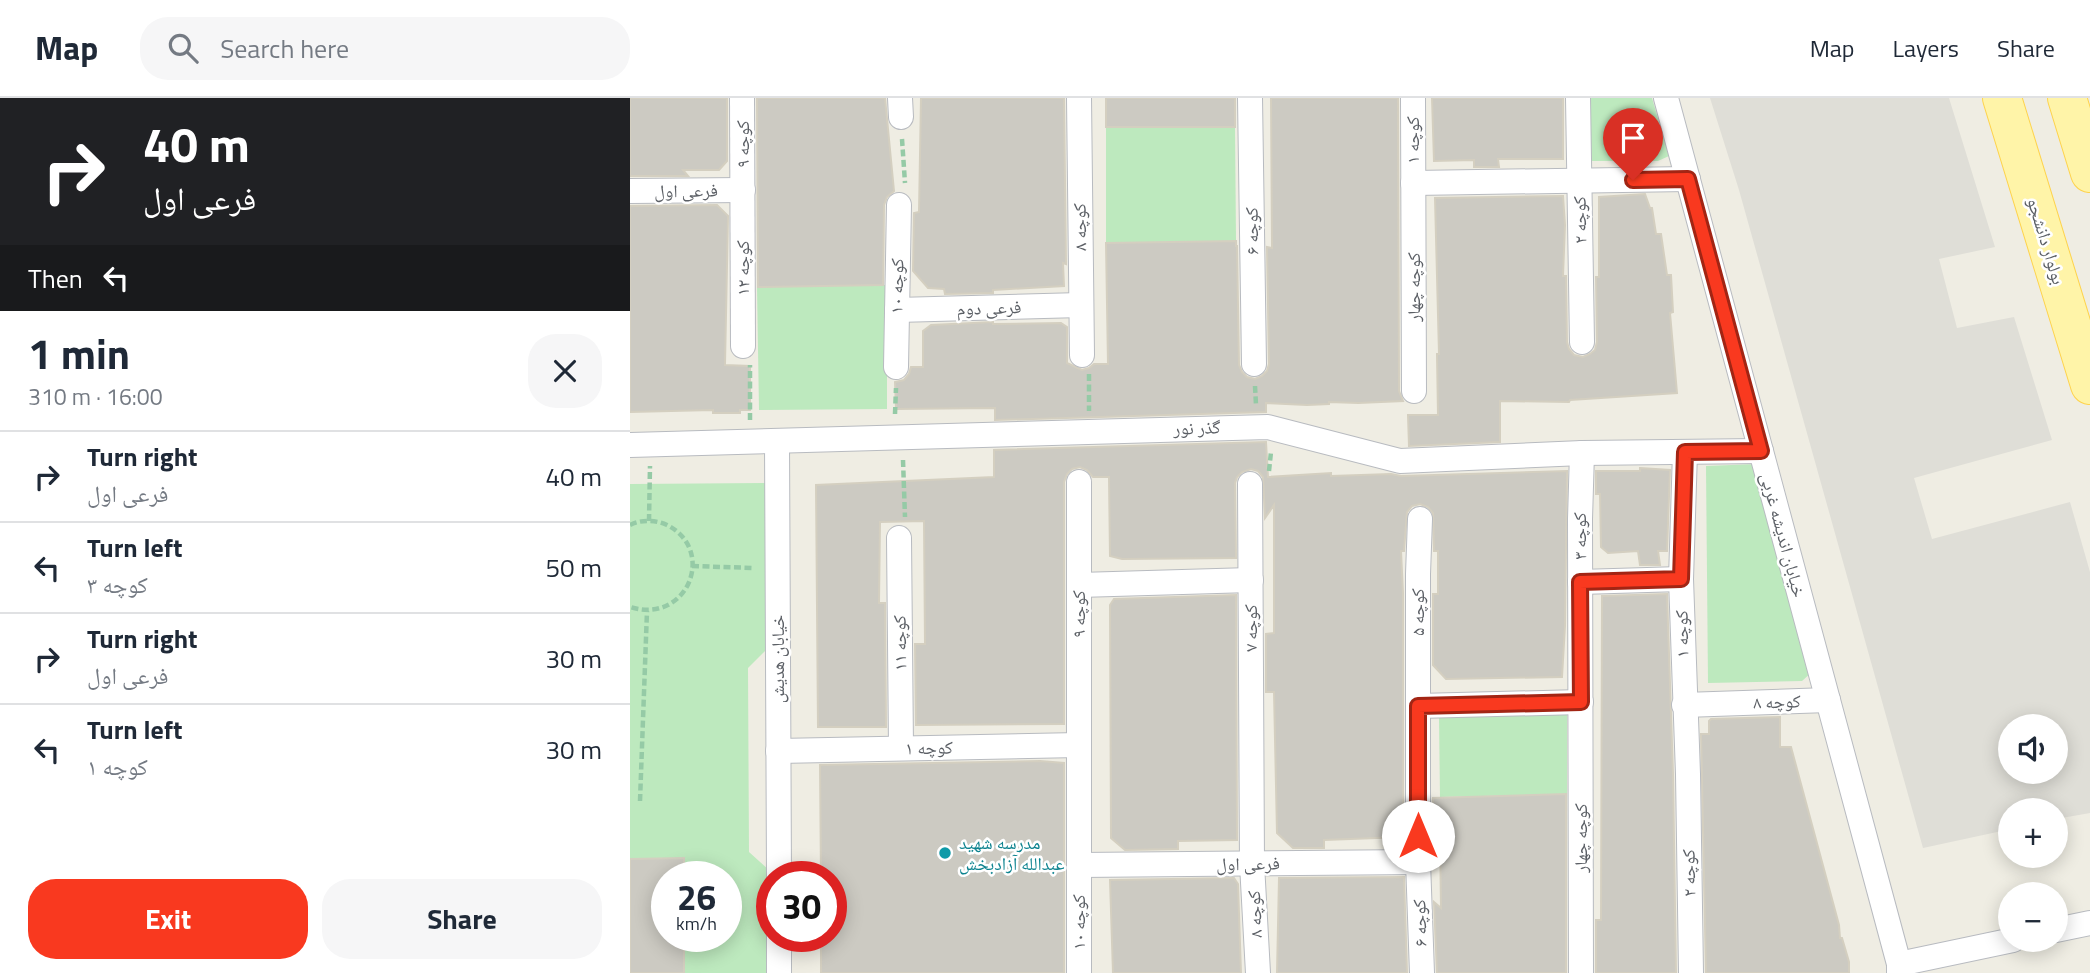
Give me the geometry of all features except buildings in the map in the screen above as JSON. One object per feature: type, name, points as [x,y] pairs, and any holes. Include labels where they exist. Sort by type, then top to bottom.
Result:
[{"type":"main road","name":"بولوار دانشجو","points":[[2002,98],[2090,385]]},
{"type":"main road","points":[[2067,98],[2090,173]]},
{"type":"street","name":"کوچه ۹","points":[[742,98],[743,190]]},
{"type":"street","name":"کوچه ۸","points":[[1079,98],[1082,355]]},
{"type":"street","name":"کوچه ۶","points":[[1250,98],[1254,364]]},
{"type":"street","name":"کوچه ۱","points":[[1413,98],[1413,183]]},
{"type":"street","name":"کوچه ۲","points":[[1578,98],[1582,342]]},
{"type":"street","name":"خیابان اندیشه غربی","points":[[1666,98],[1899,969]]},
{"type":"street","points":[[1413,183],[1688,179]]},
{"type":"street","name":"کوچه چهار","points":[[1413,183],[1414,391]]},
{"type":"street","name":"فرعی اول","points":[[630,191],[743,190]]},
{"type":"street","name":"کوچه ۱۲","points":[[743,190],[743,346]]},
{"type":"street","name":"کوچه ۱۰","points":[[896,367],[899,205]]},
{"type":"street","name":"فرعی دوم","points":[[897,310],[1081,306]]},
{"type":"street","name":"گذر نور","points":[[640,445],[1268,427],[1401,461],[1582,453],[1761,451]]},
{"type":"street","name":"خیابان هدیش","points":[[777,441],[779,861]]},
{"type":"street","name":"کوچه ۱","points":[[1685,452],[1681,579],[1688,774]]},
{"type":"street","name":"کوچه ۳","points":[[1581,702],[1582,453]]},
{"type":"street","name":"کوچه ۹","points":[[1079,482],[1079,746]]},
{"type":"street","name":"کوچه ۷","points":[[1250,484],[1252,772]]},
{"type":"street","name":"کوچه ۵","points":[[1418,706],[1420,519]]},
{"type":"street","name":"کوچه ۱۱","points":[[899,537],[901,748]]},
{"type":"street","points":[[1580,582],[1681,579]]},
{"type":"street","points":[[1079,585],[1251,580]]},
{"type":"street","name":"کوچه ۸","points":[[1684,705],[1828,700]]},
{"type":"street","points":[[1418,706],[1581,702]]},
{"type":"street","name":"کوچه چهار","points":[[1581,702],[1581,973]]},
{"type":"street","name":"کوچه ۶","points":[[1418,706],[1418,862],[1422,973]]},
{"type":"street","name":"کوچه ۱","points":[[778,751],[1079,746]]},
{"type":"street","name":"کوچه ۱۰","points":[[1079,746],[1079,973]]},
{"type":"street","name":"کوچه ۸","points":[[1252,772],[1252,864],[1258,973]]},
{"type":"street","name":"کوچه ۲","points":[[1688,774],[1691,973]]},
{"type":"street","name":"فرعی اول","points":[[1079,865],[1418,862]]},
{"type":"street","points":[[2068,928],[2090,923]]},
{"type":"street","points":[[1899,969],[1998,944]]},
{"type":"street","points":[[779,952],[779,973]]},
{"type":"path","points":[[899,205],[904,206],[905,193],[900,108]]},
{"type":"path","points":[[743,346],[750,344],[750,442]]},
{"type":"path","points":[[1082,355],[1089,354],[1090,431]]},
{"type":"path","points":[[1250,484],[1268,482],[1272,438],[1257,427],[1254,364]]},
{"type":"path","points":[[896,367],[894,437],[903,461],[905,529],[899,537]]},
{"type":"path","points":[[640,445],[649,521]]},
{"type":"path","points":[[630,524],[660,522],[672,528],[682,536],[689,547],[692,566],[688,586],[670,605],[647,611],[630,607]]},
{"type":"path","points":[[692,566],[778,569]]},
{"type":"path","points":[[640,801],[647,611]]},
{"type":"shaded area","points":[[1710,98],[1949,98],[1995,247],[1939,259],[1957,328],[2014,317],[2052,440],[1914,478],[1932,539],[2070,502],[2090,572],[2090,813],[2068,817],[2068,798],[1998,798],[1998,832],[1923,848],[1739,190]]},
{"type":"green space","points":[[1589,98],[1652,98],[1669,156],[1658,161],[1590,161]]},
{"type":"green space","points":[[1106,127],[1235,127],[1236,241],[1106,243]]},
{"type":"green space","points":[[887,285],[887,409],[759,410],[757,287]]},
{"type":"green space","points":[[1757,464],[1812,672],[1802,681],[1708,683],[1706,466]]},
{"type":"green space","points":[[767,483],[768,648],[748,668],[749,852],[759,861],[756,861],[756,952],[770,952],[770,973],[684,973],[684,952],[742,952],[742,861],[630,859],[630,484]]},
{"type":"green space","points":[[1567,711],[1567,794],[1440,797],[1439,716]]},
{"type":"place","name":"مدرسه شهید عبدالله آزادبخش","points":[[945,853]]},
{"type":"route","points":[[1418,836],[1418,706],[1581,702],[1580,582],[1681,579],[1685,452],[1761,451],[1688,179],[1633,180]]}]
